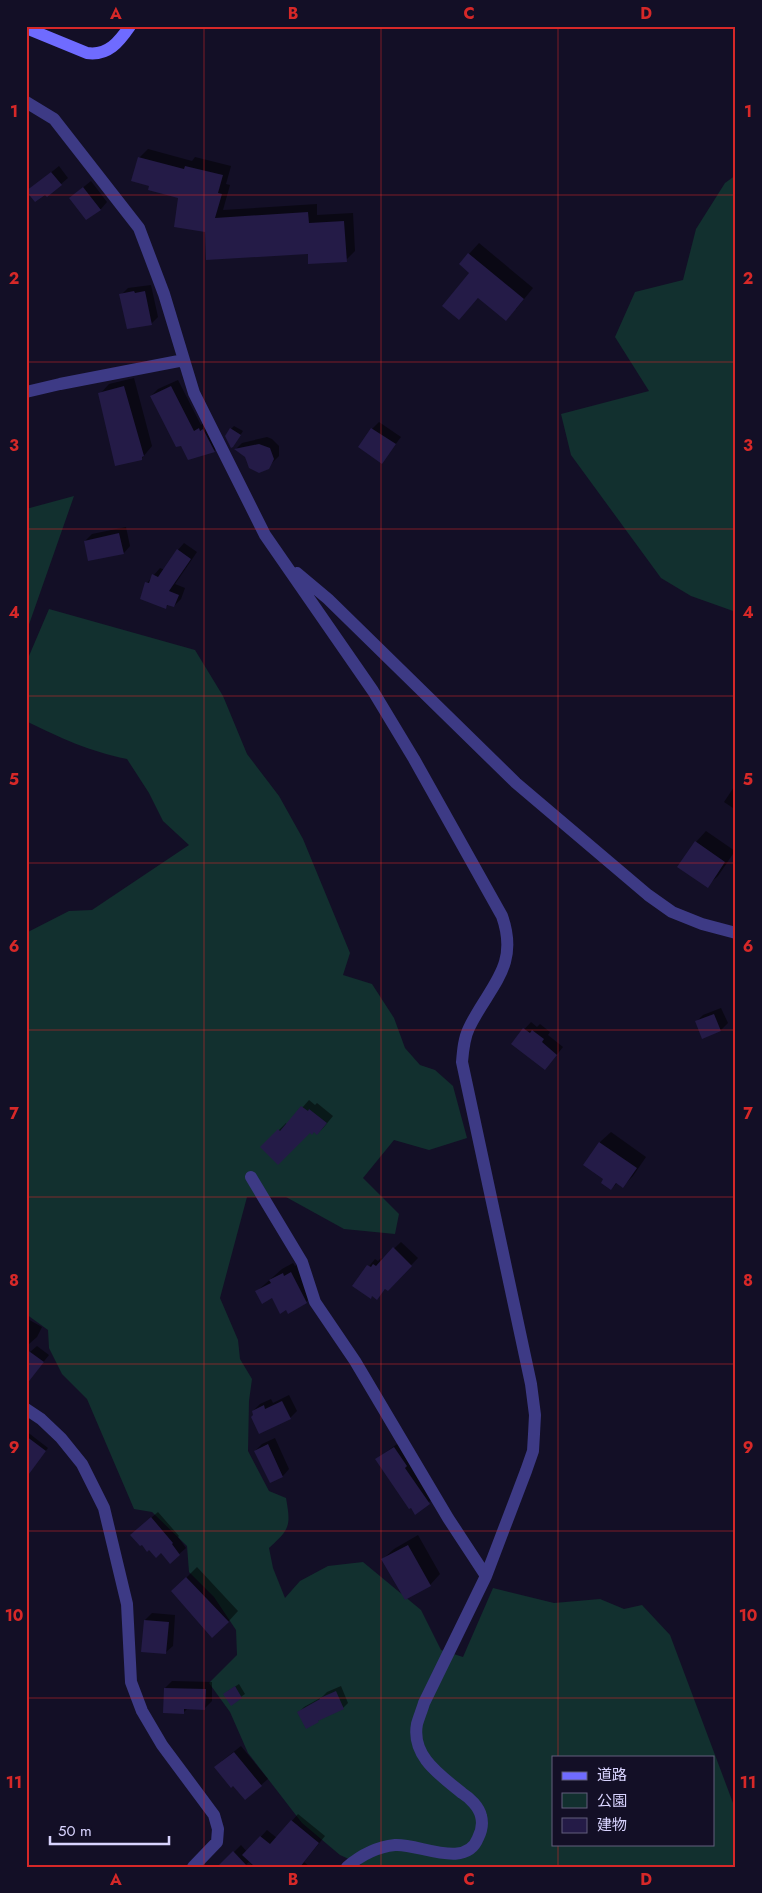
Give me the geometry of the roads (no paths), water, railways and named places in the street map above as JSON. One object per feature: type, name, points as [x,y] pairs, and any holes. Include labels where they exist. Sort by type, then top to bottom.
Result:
[{"type":"street","points":[[26,28],[96,54],[103,53],[115,46],[130,26]]},
{"type":"street","points":[[26,102],[54,119],[139,228],[164,294],[194,393],[265,534],[373,691],[419,768],[502,916],[508,931],[508,947],[500,978],[468,1030],[462,1062],[531,1384],[535,1416],[533,1451],[486,1576],[424,1702],[417,1724],[416,1735],[423,1757],[447,1781],[469,1798],[481,1814],[482,1822],[477,1841],[463,1853],[450,1855],[405,1845],[381,1847],[359,1857],[347,1867]]},
{"type":"street","points":[[26,392],[184,360]]},
{"type":"street","points":[[284,562],[328,599],[516,783],[648,895],[672,912],[702,924],[736,933]]},
{"type":"street","points":[[251,1177],[302,1262],[315,1302],[355,1361],[448,1518],[486,1576]]},
{"type":"street","points":[[26,1409],[61,1438],[82,1464],[104,1508],[127,1604],[131,1682],[142,1711],[157,1736],[214,1815],[218,1829],[217,1842],[193,1867]]}]
